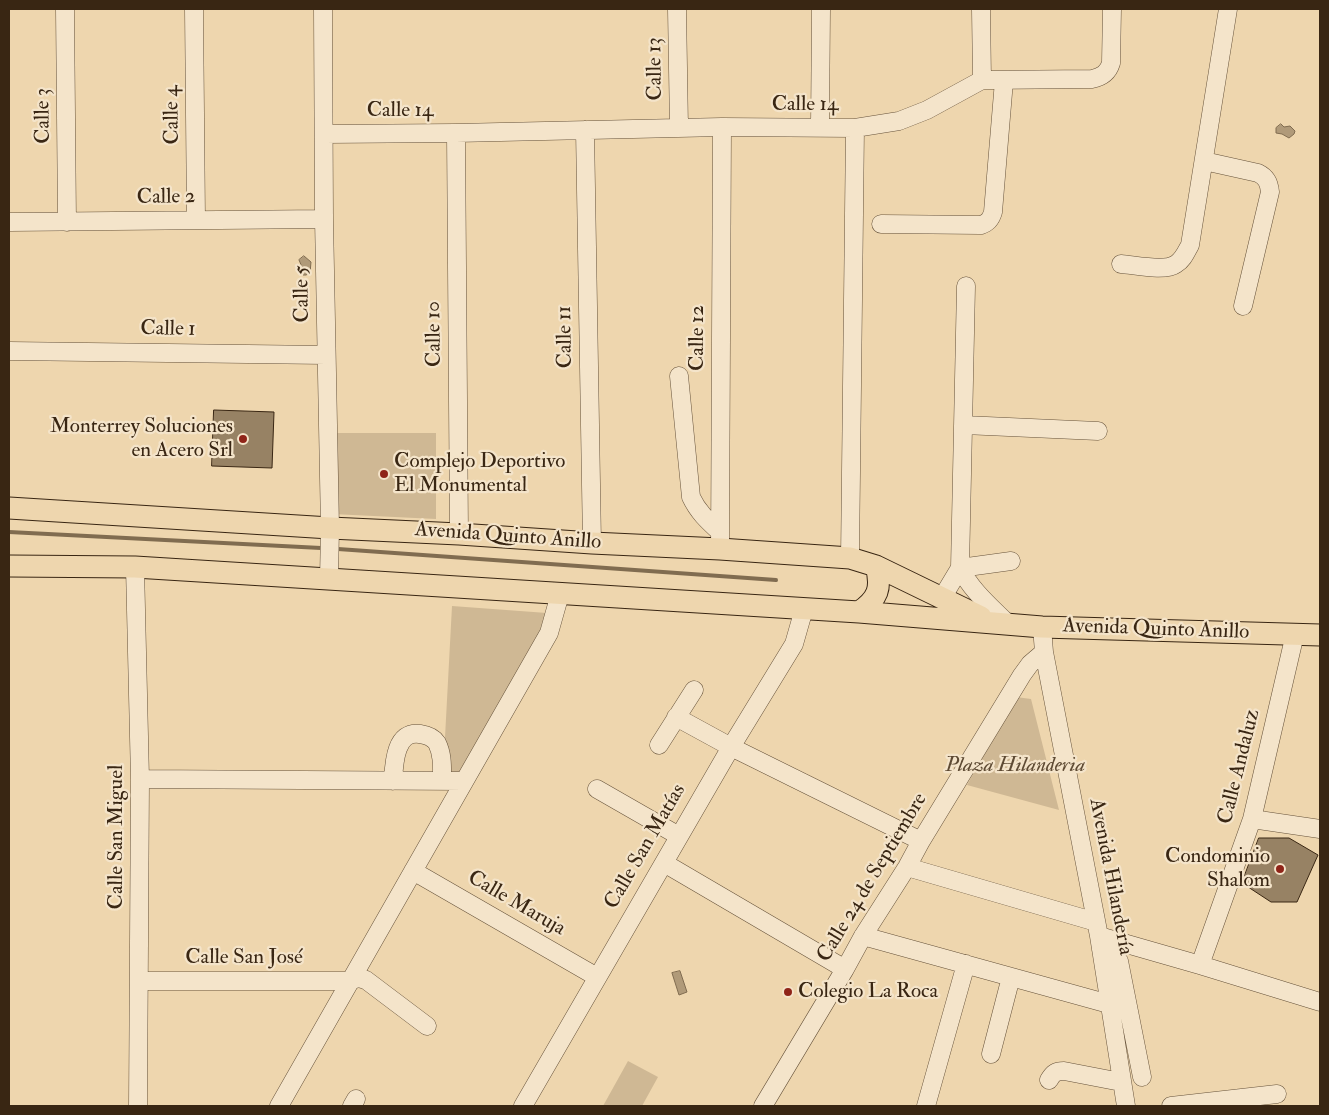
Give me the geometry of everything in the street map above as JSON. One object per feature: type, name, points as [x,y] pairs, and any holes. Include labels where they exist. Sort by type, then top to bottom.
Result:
[{"type":"main road","name":"Avenida Quinto Anillo","points":[[9,508],[592,543],[720,540],[850,558],[876,566],[942,598],[1000,623]]},
{"type":"main road","name":"Avenida Quinto Anillo","points":[[9,566],[135,567],[859,612],[1042,627],[1320,636]]},
{"type":"main road","points":[[859,612],[870,604],[878,593],[880,579],[876,566]]},
{"type":"street","name":"Calle 3","points":[[65,9],[67,222]]},
{"type":"street","name":"Calle 4","points":[[194,9],[196,220]]},
{"type":"street","name":"Calle 5","points":[[323,9],[324,219],[330,528],[329,579]]},
{"type":"street","name":"Calle 13","points":[[677,9],[679,128]]},
{"type":"street","points":[[820,127],[821,9]]},
{"type":"street","points":[[981,9],[982,80]]},
{"type":"street","points":[[856,128],[908,117],[926,110],[982,80],[1092,79],[1104,75],[1110,69],[1111,63],[1112,9]]},
{"type":"street","points":[[1121,264],[1166,268],[1175,265],[1190,246],[1228,9]]},
{"type":"street","points":[[881,224],[981,225],[987,223],[993,212],[1004,81]]},
{"type":"street","name":"Calle 14","points":[[324,134],[722,127],[856,128],[850,558]]},
{"type":"street","name":"Calle 12","points":[[720,540],[722,127]]},
{"type":"street","name":"Calle 11","points":[[584,130],[592,543]]},
{"type":"street","name":"Calle 10","points":[[456,133],[460,534]]},
{"type":"street","points":[[1204,161],[1258,173],[1263,176],[1270,186],[1243,306]]},
{"type":"street","name":"Calle 2","points":[[9,222],[324,219]]},
{"type":"street","points":[[966,286],[960,568],[966,580],[1000,623]]},
{"type":"street","name":"Calle 1","points":[[9,351],[326,355]]},
{"type":"street","points":[[679,376],[691,497],[695,506],[720,540]]},
{"type":"street","points":[[964,425],[1098,431]]},
{"type":"street","points":[[960,568],[1011,561]]},
{"type":"street","name":"Calle San Miguel","points":[[135,567],[140,779],[138,1106]]},
{"type":"street","points":[[942,598],[960,568]]},
{"type":"street","points":[[279,1106],[549,633],[560,594]]},
{"type":"street","name":"Calle San Matías","points":[[523,1106],[731,747],[794,644],[804,609]]},
{"type":"street","name":"Avenida Hilandería","points":[[1042,627],[1044,652],[1099,936],[1126,1106]]},
{"type":"street","name":"Calle Andaluz","points":[[1200,965],[1252,819],[1295,634]]},
{"type":"street","name":"Calle 24 de Septiembre","points":[[764,1106],[863,936],[907,867],[1022,675],[1030,664],[1044,652]]},
{"type":"street","points":[[659,745],[694,690]]},
{"type":"street","points":[[676,717],[731,747],[921,841]]},
{"type":"street","points":[[393,781],[394,763],[398,747],[406,737],[415,733],[427,735],[436,741],[441,754],[442,781]]},
{"type":"street","points":[[140,779],[464,781]]},
{"type":"street","points":[[597,789],[679,836]]},
{"type":"street","points":[[1252,819],[1320,829]]},
{"type":"street","points":[[664,863],[845,969]]},
{"type":"street","points":[[907,867],[1099,936],[1320,1002]]},
{"type":"street","name":"Calle Maruja","points":[[412,871],[597,977]]},
{"type":"street","points":[[863,936],[1109,1004]]},
{"type":"street","points":[[1099,936],[1119,961],[1142,1077]]},
{"type":"street","points":[[926,1106],[966,964]]},
{"type":"street","points":[[991,1054],[1011,976]]},
{"type":"street","name":"Calle San José","points":[[140,980],[349,981],[359,978],[366,980],[427,1026]]},
{"type":"street","points":[[1049,1080],[1052,1074],[1057,1071],[1121,1082]]},
{"type":"street","points":[[1171,1106],[1233,1103],[1277,1094]]},
{"type":"green space","name":"Complejo Deportivo El Monumental","points":[[334,433],[436,433],[436,519],[332,514]]},
{"type":"green space","points":[[452,606],[547,613],[539,644],[465,772],[443,775]]},
{"type":"green space","name":"Plaza Hilanderia","points":[[1016,697],[1031,699],[1059,810],[967,785]]},
{"type":"green space","points":[[628,1061],[658,1077],[642,1106],[603,1106]]},
{"type":"shaded area","points":[[1281,124],[1284,127],[1290,126],[1295,131],[1294,134],[1289,138],[1276,133],[1276,128]]},
{"type":"shaded area","points":[[304,256],[311,262],[310,273],[306,275],[303,275],[299,260]]},
{"type":"shaded area","points":[[680,971],[687,992],[679,995],[672,973]]},
{"type":"building","name":"Monterrey Soluciones en Acero Srl","points":[[214,410],[274,412],[272,468],[212,466]]},
{"type":"building","name":"Condominio Shalom","points":[[1259,838],[1289,838],[1318,855],[1297,902],[1271,902],[1242,883]]},
{"type":"waterway","points":[[9,532],[321,548]]},
{"type":"waterway","points":[[338,549],[776,580]]},
{"type":"place","name":"Monterrey Soluciones en Acero Srl","points":[[243,439]]},
{"type":"place","name":"Complejo Deportivo El Monumental","points":[[384,474]]},
{"type":"place","name":"Condominio Shalom","points":[[1280,869]]},
{"type":"place","name":"Colegio La Roca","points":[[788,992]]}]
